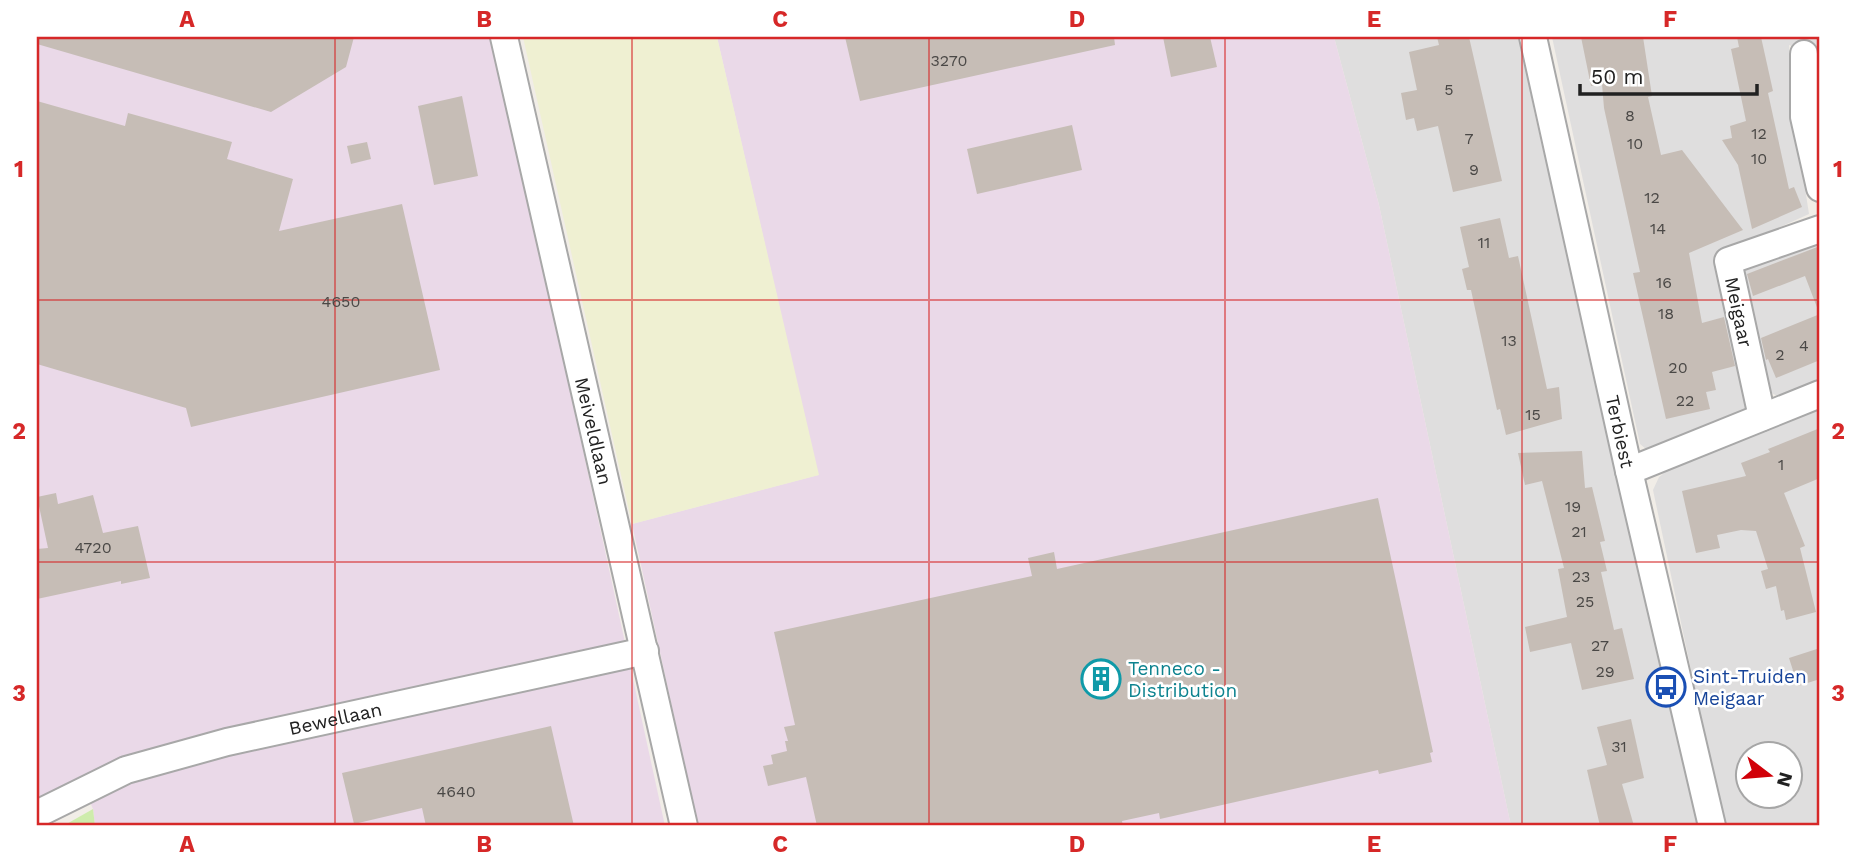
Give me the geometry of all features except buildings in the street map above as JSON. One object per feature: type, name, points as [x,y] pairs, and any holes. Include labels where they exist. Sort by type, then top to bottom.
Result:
[{"type":"street","name":"Meiveldlaan","points":[[504,37],[684,826]]},
{"type":"street","name":"Terbiest","points":[[1533,37],[1629,471],[1712,826]]},
{"type":"street","points":[[1804,54],[1804,117],[1820,188]]},
{"type":"street","name":"Meigaar","points":[[1762,417],[1728,261],[1820,229]]},
{"type":"street","points":[[1629,471],[1820,394]]},
{"type":"street","name":"Bewellaan","points":[[37,814],[126,770],[227,743],[645,651]]},
{"type":"shaded area","points":[[37,37],[493,37],[665,826],[95,826],[93,809],[80,778],[37,804]]},
{"type":"shaded area","points":[[717,37],[1334,37],[1379,205],[1511,826],[698,826],[632,524],[818,475]]},
{"type":"shaded area","points":[[1334,37],[1520,37],[1534,111],[1701,826],[1511,826],[1379,205]]},
{"type":"shaded area","points":[[1552,37],[1820,37],[1820,56],[1789,45],[1795,123],[1809,214],[1718,255],[1749,412],[1654,450],[1646,449],[1640,444]]},
{"type":"shaded area","points":[[1820,235],[1820,383],[1779,397],[1766,390],[1737,266]]},
{"type":"shaded area","points":[[1820,406],[1820,826],[1724,826],[1653,490],[1659,477],[1669,469]]},
{"type":"green space","points":[[523,37],[717,37],[819,475],[632,524]]},
{"type":"green space","points":[[93,809],[95,826],[63,826]]},
{"type":"place","name":"Tenneco - Distribution","points":[[1101,679]]},
{"type":"place","name":"Sint-Truiden Meigaar","points":[[1666,687]]}]
